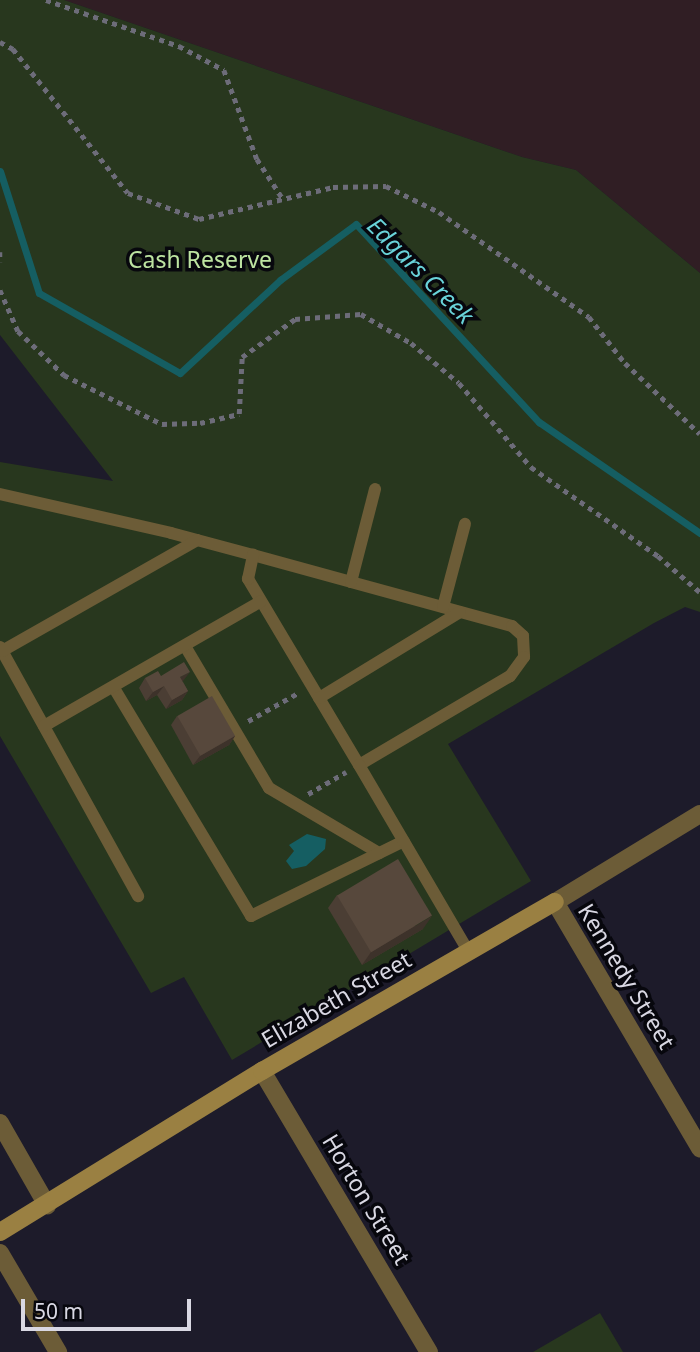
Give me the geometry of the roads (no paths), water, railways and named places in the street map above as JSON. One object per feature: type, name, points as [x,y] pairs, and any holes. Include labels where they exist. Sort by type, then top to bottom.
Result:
[{"type":"street","name":"Elizabeth Street","points":[[0,1232],[262,1071],[555,902],[700,814]]},
{"type":"street","name":"Kennedy Street","points":[[555,902],[700,1148]]},
{"type":"street","name":"Horton Street","points":[[262,1071],[429,1352]]},
{"type":"street","points":[[0,1123],[47,1205]]},
{"type":"street","points":[[0,1253],[58,1352]]},
{"type":"lane","points":[[351,582],[375,489]]},
{"type":"lane","points":[[0,495],[197,540],[443,607],[519,631],[526,648],[520,666],[503,681],[359,765]]},
{"type":"lane","points":[[443,607],[465,524]]},
{"type":"lane","points":[[138,896],[1,649],[197,540]]},
{"type":"lane","points":[[254,555],[248,579],[468,951]]},
{"type":"lane","points":[[44,726],[261,601]]},
{"type":"lane","points":[[319,698],[460,612]]},
{"type":"lane","points":[[185,646],[269,788],[291,804],[379,853]]},
{"type":"lane","points":[[114,688],[251,916],[404,841]]},
{"type":"waterway","name":"Edgars Creek","points":[[0,171],[39,293],[180,373],[280,280],[356,224],[539,422],[700,533]]},
{"type":"park label","name":"Cash Reserve","points":[[200,259]]}]
